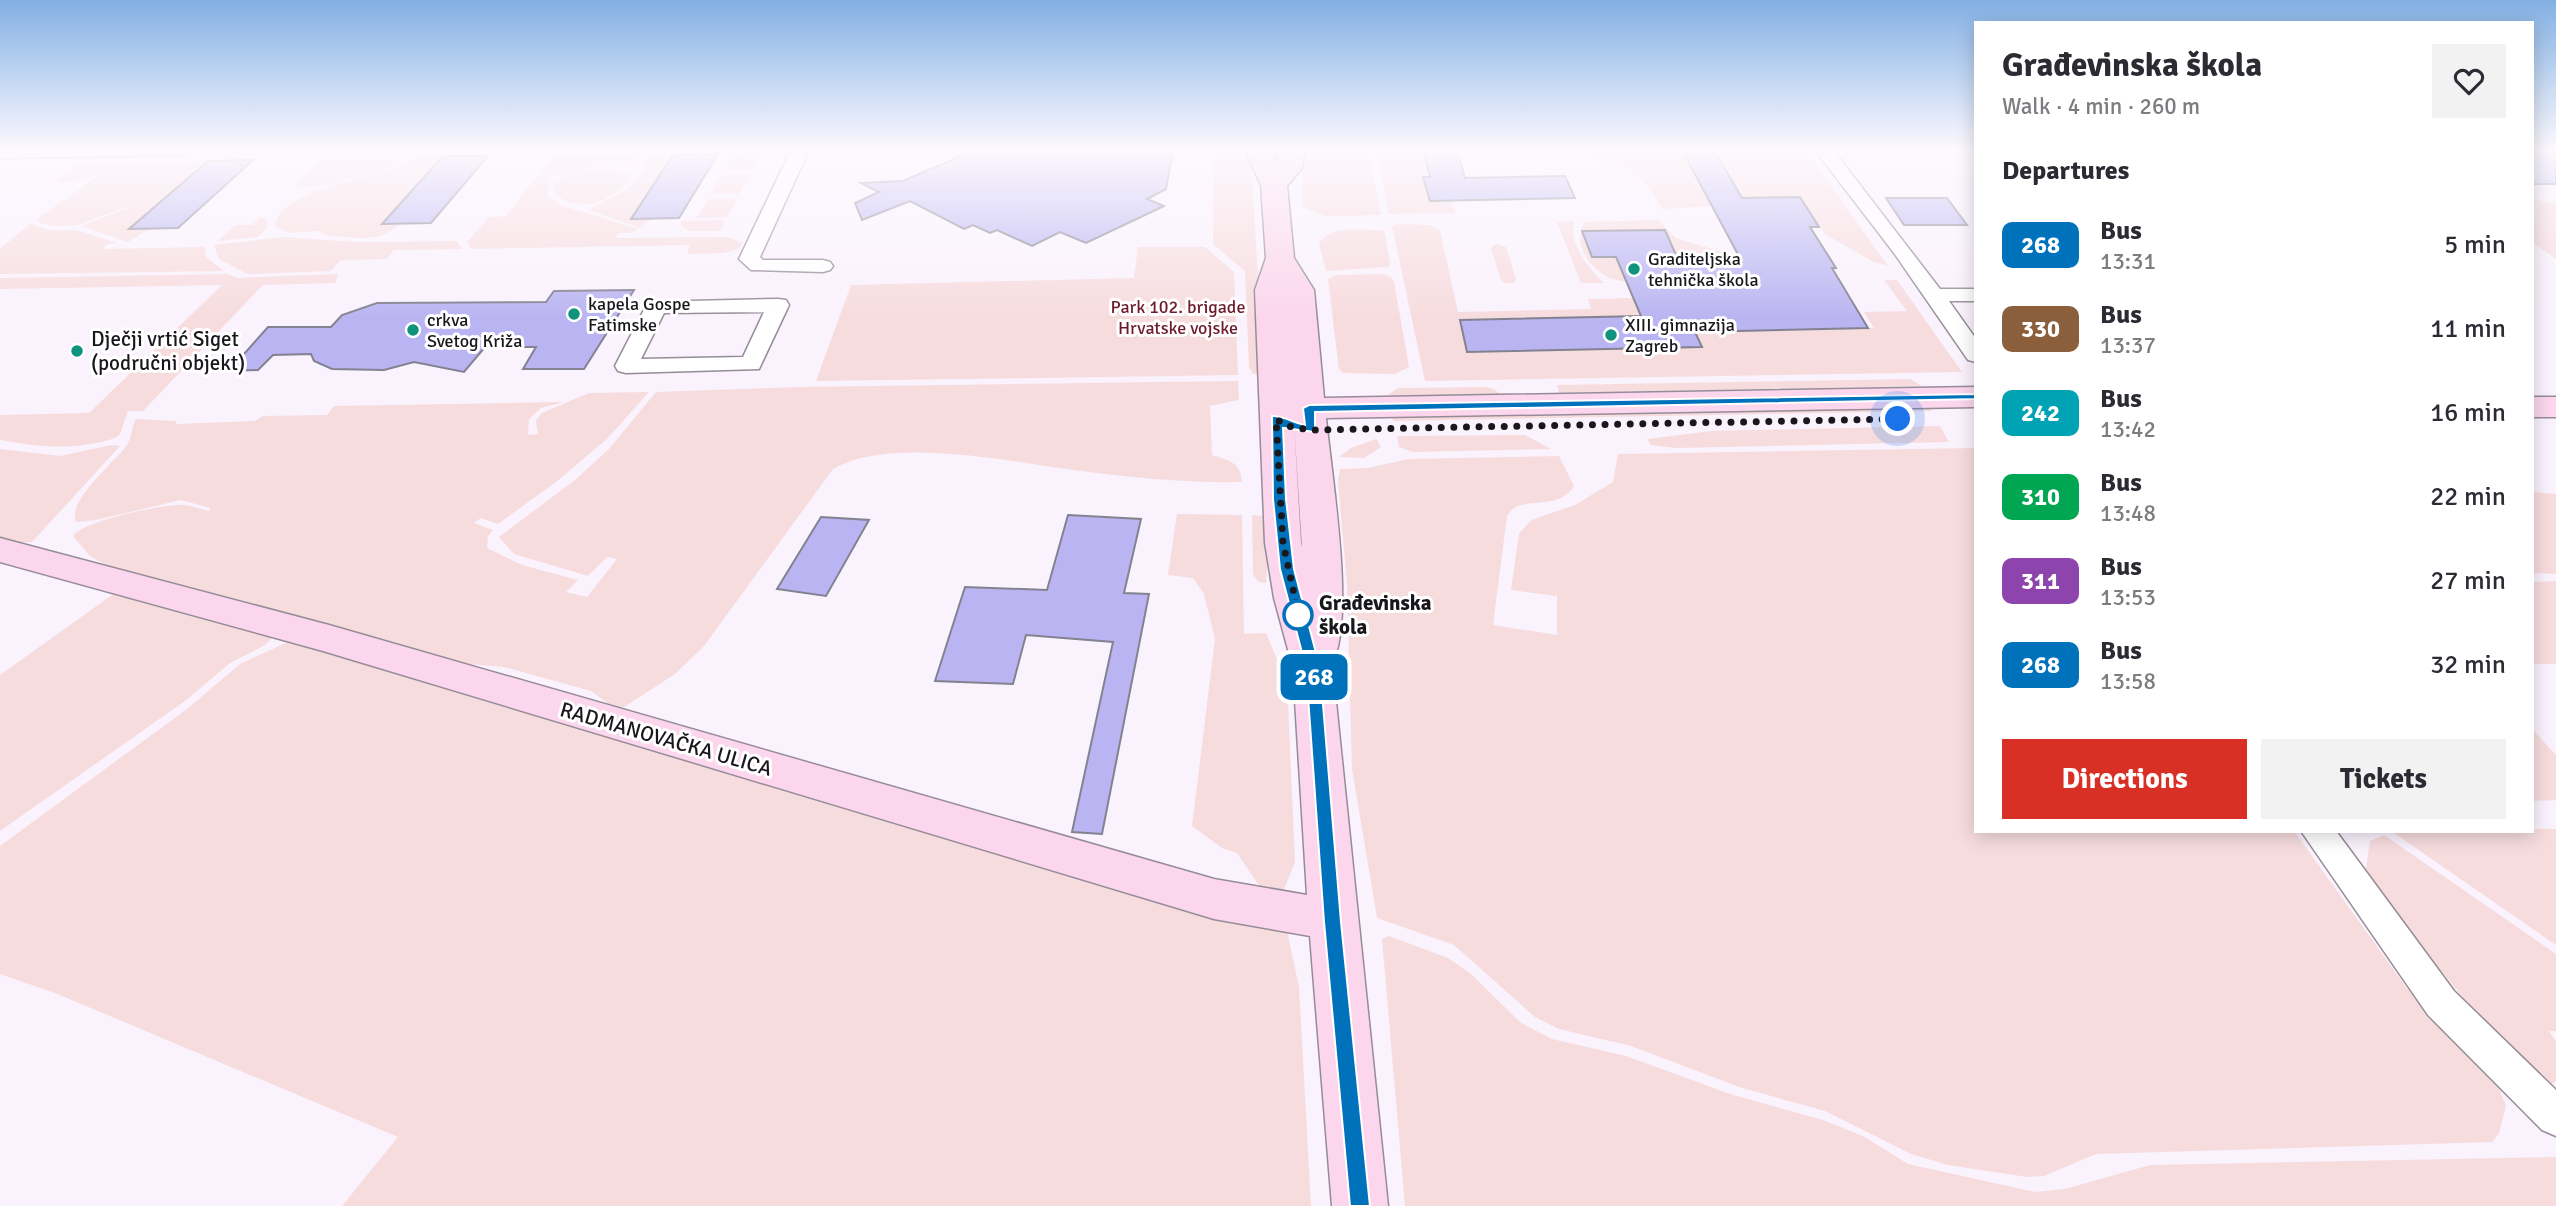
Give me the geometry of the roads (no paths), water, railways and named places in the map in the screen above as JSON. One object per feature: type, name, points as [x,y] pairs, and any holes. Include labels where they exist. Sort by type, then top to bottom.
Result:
[{"type":"street","points":[[774,206],[749,259],[758,266],[765,267],[823,266]]},
{"type":"street","points":[[1275,206],[1279,258],[1270,290],[1299,419],[1280,499],[1287,569],[1313,668],[1333,922],[1360,1206]]},
{"type":"street","points":[[1867,206],[1974,352]]},
{"type":"street","points":[[1934,295],[1974,295]]},
{"type":"street","points":[[778,305],[751,364],[626,366],[656,307],[678,307],[778,305]]},
{"type":"street","points":[[2534,387],[2556,387]]},
{"type":"street","points":[[1299,419],[1974,397]]},
{"type":"street","points":[[2534,407],[2556,407]]},
{"type":"street","points":[[1299,419],[1974,418]]},
{"type":"street","name":"RADMANOVAČKA ULICA","points":[[0,550],[329,639],[1214,899],[1294,911],[1333,922]]},
{"type":"street","points":[[2317,833],[2441,1003],[2556,1117]]},
{"type":"place","name":"Graditeljska tehnička škola","points":[[1634,269]]},
{"type":"place","name":"kapela Gospe Fatimske","points":[[574,314]]},
{"type":"place","name":"crkva Svetog Križa","points":[[413,330]]},
{"type":"place","name":"XIII. gimnazija Zagreb","points":[[1611,335]]},
{"type":"place","name":"Dječji vrtić Siget (područni objekt)","points":[[77,351]]},
{"type":"place","name":"Građevinska škola","points":[[1298,615]]},
{"type":"park label","name":"Park 102. brigade Hrvatske vojske","points":[[1178,317]]}]
